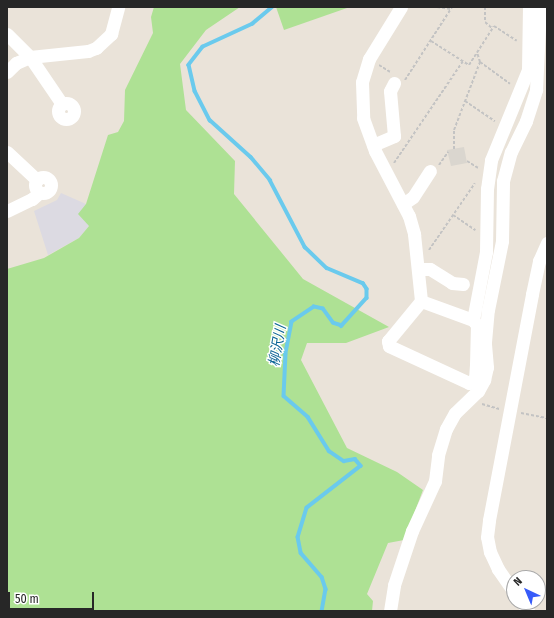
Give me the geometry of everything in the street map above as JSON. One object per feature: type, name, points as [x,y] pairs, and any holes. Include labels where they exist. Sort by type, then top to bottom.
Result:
[{"type":"street","points":[[7,72],[16,64],[30,57],[88,51],[96,48],[111,34],[118,7]]},
{"type":"street","points":[[401,7],[369,59],[362,82],[361,100],[363,118],[373,145],[404,204],[414,234],[421,301],[388,341],[389,346],[469,383],[475,379],[477,325],[474,320],[486,252],[487,189],[492,160],[528,70],[529,7]]},
{"type":"street","points":[[390,611],[394,585],[412,531],[435,481],[442,437],[455,413],[478,391],[487,367],[485,342],[487,316],[502,241],[503,181],[511,152],[526,121],[536,90],[540,7]]},
{"type":"street","points":[[7,34],[30,57],[62,104]]},
{"type":"street","points":[[373,145],[394,136],[390,91],[395,78]]},
{"type":"street","points":[[7,152],[38,186],[32,200],[7,211]]},
{"type":"street","points":[[404,204],[413,197],[430,171]]},
{"type":"street","points":[[506,580],[498,569],[490,552],[487,537],[489,520],[532,294],[539,261],[547,243]]},
{"type":"street","points":[[418,270],[430,269],[452,283],[464,284]]},
{"type":"street","points":[[421,301],[474,320]]},
{"type":"path","points":[[385,69],[395,78],[404,81],[452,8],[437,7]]},
{"type":"path","points":[[485,7],[484,22],[492,28],[494,26],[522,45]]},
{"type":"path","points":[[431,40],[469,65],[492,28]]},
{"type":"path","points":[[477,52],[480,62],[516,88]]},
{"type":"path","points":[[391,167],[463,61]]},
{"type":"path","points":[[454,149],[454,130],[480,62]]},
{"type":"path","points":[[465,101],[500,125]]},
{"type":"path","points":[[467,161],[483,171]]},
{"type":"path","points":[[428,252],[478,179]]},
{"type":"path","points":[[453,215],[474,230],[480,229]]},
{"type":"shaded area","points":[[464,147],[467,163],[451,166],[447,150]]},
{"type":"shaded area","points":[[61,193],[86,204],[89,226],[79,238],[48,255],[34,211],[57,200]]},
{"type":"green space","points":[[154,7],[240,7],[206,30],[180,64],[186,110],[235,161],[234,194],[303,279],[389,327],[346,343],[307,343],[301,360],[347,448],[397,472],[423,490],[404,540],[388,543],[367,594],[373,601],[372,611],[7,611],[7,269],[44,258],[79,238],[89,226],[78,214],[86,204],[108,135],[118,132],[124,121],[125,90],[153,33],[151,17]]},
{"type":"green space","points":[[276,7],[346,7],[347,8],[284,30]]},
{"type":"waterway","name":"柳沢川","points":[[273,7],[253,24],[203,47],[189,65],[195,91],[210,120],[251,157],[270,180],[305,247],[327,268],[363,283],[367,289],[367,298],[342,326],[333,323],[323,309],[314,307],[292,322],[286,354],[284,396],[308,417],[329,451],[344,461],[355,459],[361,466],[307,508],[298,537],[301,553],[322,577],[326,589],[322,611]]}]
